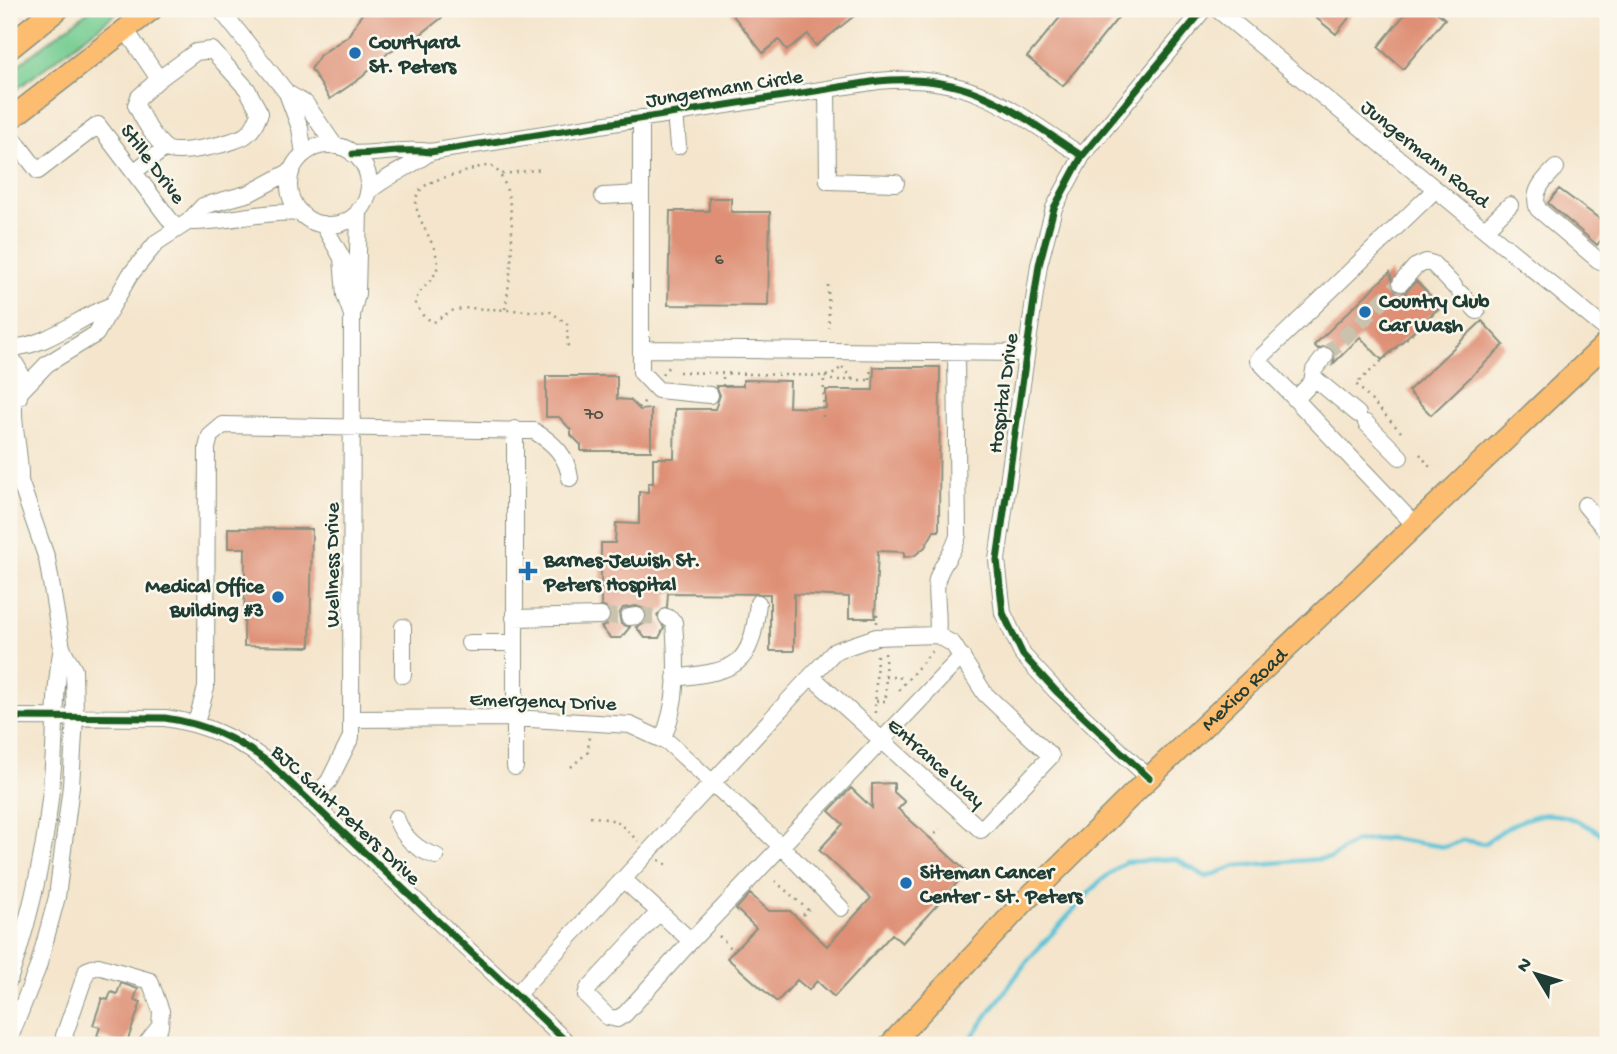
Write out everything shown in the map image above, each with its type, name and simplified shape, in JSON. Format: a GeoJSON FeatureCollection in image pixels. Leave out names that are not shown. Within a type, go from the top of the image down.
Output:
{"type":"FeatureCollection","features":[{"type":"Feature","properties":{"kind":"highway"},"geometry":{"type":"LineString","coordinates":[[9,47],[56,9]]}},
{"type":"Feature","properties":{"kind":"main road"},"geometry":{"type":"LineString","coordinates":[[9,120],[152,9]]}},
{"type":"Feature","properties":{"kind":"main road","name":"Mexico Road"},"geometry":{"type":"LineString","coordinates":[[890,1045],[1024,902],[1149,778],[1608,342]]}},
{"type":"Feature","properties":{"kind":"street"},"geometry":{"type":"LineString","coordinates":[[182,225],[213,223],[268,211],[301,213],[323,224],[344,221],[359,210],[368,192],[367,174],[353,154],[335,145],[306,104],[287,93],[220,9]]}},
{"type":"Feature","properties":{"kind":"street","name":"Hospital Drive"},"geometry":{"type":"LineString","coordinates":[[1149,778],[1036,672],[1014,639],[1003,613],[996,560],[1046,230],[1066,183],[1082,156],[1204,9]]}},
{"type":"Feature","properties":{"kind":"street","name":"Jungermann Road"},"geometry":{"type":"LineString","coordinates":[[1217,9],[1608,331]]}},
{"type":"Feature","properties":{"kind":"street"},"geometry":{"type":"LineString","coordinates":[[125,29],[159,79]]}},
{"type":"Feature","properties":{"kind":"street"},"geometry":{"type":"LineString","coordinates":[[212,50],[247,89],[260,113],[253,129],[242,138],[177,153],[166,148],[136,105],[139,97],[155,86],[159,79],[195,52],[212,50]]}},
{"type":"Feature","properties":{"kind":"street","name":"Jungermann Circle"},"geometry":{"type":"LineString","coordinates":[[353,154],[380,155],[414,149],[430,152],[900,79],[962,86],[997,100],[1082,156]]}},
{"type":"Feature","properties":{"kind":"street"},"geometry":{"type":"LineString","coordinates":[[827,89],[828,181],[896,183]]}},
{"type":"Feature","properties":{"kind":"street"},"geometry":{"type":"LineString","coordinates":[[287,93],[304,153]]}},
{"type":"Feature","properties":{"kind":"street"},"geometry":{"type":"LineString","coordinates":[[675,113],[678,146]]}},
{"type":"Feature","properties":{"kind":"street"},"geometry":{"type":"LineString","coordinates":[[641,118],[641,372],[654,387],[670,393],[716,391]]}},
{"type":"Feature","properties":{"kind":"street","name":"Stille Drive"},"geometry":{"type":"LineString","coordinates":[[9,133],[38,171],[98,125],[182,225]]}},
{"type":"Feature","properties":{"kind":"street"},"geometry":{"type":"LineString","coordinates":[[15,404],[47,364],[96,334],[110,306],[144,256],[203,206],[250,193],[291,171],[304,153],[318,146],[335,145]]}},
{"type":"Feature","properties":{"kind":"street"},"geometry":{"type":"LineString","coordinates":[[135,171],[166,148]]}},
{"type":"Feature","properties":{"kind":"street","name":"Jungermann Circle"},"geometry":{"type":"LineString","coordinates":[[368,192],[387,176],[416,163],[430,152]]}},
{"type":"Feature","properties":{"kind":"street"},"geometry":{"type":"LineString","coordinates":[[1556,168],[1538,188],[1535,202],[1538,209],[1598,260],[1608,264]]}},
{"type":"Feature","properties":{"kind":"street"},"geometry":{"type":"LineString","coordinates":[[291,171],[290,194],[301,213]]}},
{"type":"Feature","properties":{"kind":"street"},"geometry":{"type":"LineString","coordinates":[[1414,524],[1258,360],[1436,189]]}},
{"type":"Feature","properties":{"kind":"street"},"geometry":{"type":"LineString","coordinates":[[603,196],[641,194]]}},
{"type":"Feature","properties":{"kind":"street"},"geometry":{"type":"LineString","coordinates":[[1485,229],[1510,205]]}},
{"type":"Feature","properties":{"kind":"street","name":"Wellness Drive"},"geometry":{"type":"LineString","coordinates":[[310,802],[329,782],[351,737],[352,316],[357,294],[359,210]]}},
{"type":"Feature","properties":{"kind":"street","name":"Wellness Drive"},"geometry":{"type":"LineString","coordinates":[[323,224],[342,258],[345,295],[352,316]]}},
{"type":"Feature","properties":{"kind":"street"},"geometry":{"type":"LineString","coordinates":[[1401,283],[1415,267],[1426,262],[1433,264],[1454,293],[1477,311]]}},
{"type":"Feature","properties":{"kind":"street"},"geometry":{"type":"LineString","coordinates":[[9,1040],[38,967],[57,897],[71,786],[75,716],[74,670],[62,648],[47,559],[14,475],[21,457],[14,434],[20,372],[9,350],[46,341],[110,306]]}},
{"type":"Feature","properties":{"kind":"street"},"geometry":{"type":"LineString","coordinates":[[642,349],[1026,353]]}},
{"type":"Feature","properties":{"kind":"street"},"geometry":{"type":"LineString","coordinates":[[516,995],[835,651],[876,637],[935,641],[940,614],[937,581],[956,546],[958,535],[956,352]]}},
{"type":"Feature","properties":{"kind":"street"},"geometry":{"type":"LineString","coordinates":[[1296,399],[1314,377],[1317,364],[1325,356]]}},
{"type":"Feature","properties":{"kind":"street"},"geometry":{"type":"LineString","coordinates":[[1314,377],[1362,418],[1400,457]]}},
{"type":"Feature","properties":{"kind":"street"},"geometry":{"type":"LineString","coordinates":[[196,723],[206,688],[207,448],[211,436],[223,425],[534,431],[547,438],[569,465],[570,478]]}},
{"type":"Feature","properties":{"kind":"street"},"geometry":{"type":"LineString","coordinates":[[515,429],[515,767]]}},
{"type":"Feature","properties":{"kind":"street"},"geometry":{"type":"LineString","coordinates":[[1585,505],[1608,534]]}},
{"type":"Feature","properties":{"kind":"street"},"geometry":{"type":"LineString","coordinates":[[675,678],[723,671],[741,660],[754,638],[758,603]]}},
{"type":"Feature","properties":{"kind":"street"},"geometry":{"type":"LineString","coordinates":[[514,618],[601,616]]}},
{"type":"Feature","properties":{"kind":"street"},"geometry":{"type":"LineString","coordinates":[[663,740],[671,721],[675,678],[674,621],[667,617]]}},
{"type":"Feature","properties":{"kind":"street"},"geometry":{"type":"LineString","coordinates":[[403,627],[403,675]]}},
{"type":"Feature","properties":{"kind":"street","name":"Entrance Way"},"geometry":{"type":"LineString","coordinates":[[811,676],[981,831],[1051,756],[985,694],[953,644],[935,641]]}},
{"type":"Feature","properties":{"kind":"street"},"geometry":{"type":"LineString","coordinates":[[469,643],[514,642]]}},
{"type":"Feature","properties":{"kind":"street"},"geometry":{"type":"LineString","coordinates":[[9,980],[39,880],[49,819],[56,675],[62,648]]}},
{"type":"Feature","properties":{"kind":"street"},"geometry":{"type":"LineString","coordinates":[[659,912],[588,989],[586,995],[608,1017],[617,1019],[625,1014],[962,656]]}},
{"type":"Feature","properties":{"kind":"street","name":"BJC Saint Peters Drive"},"geometry":{"type":"LineString","coordinates":[[9,717],[165,718],[196,723],[228,735],[268,762],[570,1045]]}},
{"type":"Feature","properties":{"kind":"street","name":"Emergency Drive"},"geometry":{"type":"LineString","coordinates":[[352,719],[514,718],[630,725],[663,740],[713,782],[841,908]]}},
{"type":"Feature","properties":{"kind":"street"},"geometry":{"type":"LineString","coordinates":[[396,818],[407,838],[424,852],[436,856]]}},
{"type":"Feature","properties":{"kind":"street"},"geometry":{"type":"LineString","coordinates":[[623,879],[691,941]]}},
{"type":"Feature","properties":{"kind":"street"},"geometry":{"type":"LineString","coordinates":[[69,1045],[64,1036],[83,975],[92,966],[148,979],[155,987],[161,1011],[160,1026],[145,1045]]}},
{"type":"Feature","properties":{"kind":"path"},"geometry":{"type":"LineString","coordinates":[[505,310],[513,211],[500,174],[492,166],[478,166],[433,180],[420,194],[416,208],[438,264],[433,277],[419,293],[415,303],[424,317],[434,322],[457,309],[542,311],[557,315],[568,328],[568,348]]}},
{"type":"Feature","properties":{"kind":"path"},"geometry":{"type":"LineString","coordinates":[[500,174],[543,169]]}},
{"type":"Feature","properties":{"kind":"path"},"geometry":{"type":"LineString","coordinates":[[828,285],[829,328]]}},
{"type":"Feature","properties":{"kind":"path"},"geometry":{"type":"LineString","coordinates":[[1401,432],[1356,384],[1454,293]]}},
{"type":"Feature","properties":{"kind":"path"},"geometry":{"type":"LineString","coordinates":[[657,379],[675,360],[662,374]]}},
{"type":"Feature","properties":{"kind":"path"},"geometry":{"type":"LineString","coordinates":[[679,372],[824,376],[832,375],[851,360]]}},
{"type":"Feature","properties":{"kind":"path"},"geometry":{"type":"LineString","coordinates":[[842,367],[853,380]]}},
{"type":"Feature","properties":{"kind":"path"},"geometry":{"type":"LineString","coordinates":[[716,391],[723,374]]}},
{"type":"Feature","properties":{"kind":"path"},"geometry":{"type":"LineString","coordinates":[[824,376],[832,380],[873,380]]}},
{"type":"Feature","properties":{"kind":"path"},"geometry":{"type":"LineString","coordinates":[[823,417],[824,376]]}},
{"type":"Feature","properties":{"kind":"path"},"geometry":{"type":"LineString","coordinates":[[638,408],[650,396]]}},
{"type":"Feature","properties":{"kind":"path"},"geometry":{"type":"LineString","coordinates":[[1420,454],[1432,470]]}},
{"type":"Feature","properties":{"kind":"path"},"geometry":{"type":"LineString","coordinates":[[877,610],[877,626]]}},
{"type":"Feature","properties":{"kind":"path"},"geometry":{"type":"LineString","coordinates":[[899,690],[935,641]]}},
{"type":"Feature","properties":{"kind":"path"},"geometry":{"type":"LineString","coordinates":[[875,718],[877,652],[886,650],[886,701],[876,701]]}},
{"type":"Feature","properties":{"kind":"path"},"geometry":{"type":"LineString","coordinates":[[886,677],[899,677],[904,681]]}},
{"type":"Feature","properties":{"kind":"path"},"geometry":{"type":"LineString","coordinates":[[570,767],[587,752],[589,731]]}},
{"type":"Feature","properties":{"kind":"path"},"geometry":{"type":"LineString","coordinates":[[590,816],[617,821],[641,843]]}},
{"type":"Feature","properties":{"kind":"path"},"geometry":{"type":"LineString","coordinates":[[930,839],[940,829]]}},
{"type":"Feature","properties":{"kind":"path"},"geometry":{"type":"LineString","coordinates":[[659,860],[671,867]]}},
{"type":"Feature","properties":{"kind":"path"},"geometry":{"type":"LineString","coordinates":[[775,880],[808,910],[799,919]]}},
{"type":"Feature","properties":{"kind":"path"},"geometry":{"type":"LineString","coordinates":[[718,934],[734,951]]}},
{"type":"Feature","properties":{"kind":"green space"},"geometry":{"type":"Polygon","coordinates":[[[91,9],[122,9],[9,95],[9,72],[91,9]]]}},
{"type":"Feature","properties":{"kind":"building","name":"Courtyard St. Peters"},"geometry":{"type":"Polygon","coordinates":[[[365,9],[453,9],[407,45],[406,42],[389,52],[362,77],[330,99],[311,69],[320,55],[348,36],[365,9]]]}},
{"type":"Feature","properties":{"kind":"building"},"geometry":{"type":"Polygon","coordinates":[[[728,9],[863,9],[816,46],[808,34],[787,50],[779,40],[763,53],[728,9]]]}},
{"type":"Feature","properties":{"kind":"building"},"geometry":{"type":"Polygon","coordinates":[[[1067,9],[1125,9],[1063,86],[1027,57],[1067,9]]]}},
{"type":"Feature","properties":{"kind":"building"},"geometry":{"type":"Polygon","coordinates":[[[1305,9],[1356,9],[1336,34],[1305,9]]]}},
{"type":"Feature","properties":{"kind":"building"},"geometry":{"type":"Polygon","coordinates":[[[1409,9],[1433,9],[1445,19],[1403,69],[1378,47],[1409,9]]]}},
{"type":"Feature","properties":{"kind":"building"},"geometry":{"type":"Polygon","coordinates":[[[1559,189],[1608,225],[1608,231],[1597,245],[1548,203],[1559,189]]]}},
{"type":"Feature","properties":{"kind":"building"},"geometry":{"type":"Polygon","coordinates":[[[709,198],[731,198],[731,212],[770,212],[768,306],[668,305],[670,211],[709,211],[709,198]]]}},
{"type":"Feature","properties":{"kind":"building"},"geometry":{"type":"Polygon","coordinates":[[[1390,272],[1395,291],[1405,293],[1416,281],[1441,306],[1382,360],[1360,337],[1333,364],[1335,357],[1332,348],[1326,346],[1318,349],[1314,345],[1390,272]]]}},
{"type":"Feature","properties":{"kind":"building"},"geometry":{"type":"Polygon","coordinates":[[[1482,321],[1504,345],[1431,415],[1408,391],[1482,321]]]}},
{"type":"Feature","properties":{"kind":"building"},"geometry":{"type":"Polygon","coordinates":[[[874,367],[940,367],[939,531],[934,531],[925,547],[914,556],[904,557],[904,552],[878,551],[875,618],[849,618],[849,597],[794,594],[794,651],[770,651],[770,594],[668,593],[667,607],[657,615],[664,628],[659,638],[645,638],[636,627],[644,624],[647,615],[645,609],[636,606],[623,608],[619,614],[621,624],[630,627],[621,638],[610,638],[601,627],[607,625],[611,616],[610,610],[601,606],[601,543],[615,543],[616,523],[639,524],[639,492],[648,492],[648,483],[653,483],[653,458],[674,458],[675,409],[715,409],[720,395],[716,386],[743,386],[743,380],[790,381],[789,407],[826,408],[826,390],[873,390],[874,367]]]}},
{"type":"Feature","properties":{"kind":"building"},"geometry":{"type":"Polygon","coordinates":[[[546,376],[617,376],[617,399],[630,400],[640,410],[651,409],[651,451],[581,451],[581,445],[559,417],[546,417],[546,376]]]}},
{"type":"Feature","properties":{"kind":"building","name":"Medical Office Building #3"},"geometry":{"type":"Polygon","coordinates":[[[228,528],[312,529],[310,647],[244,646],[245,548],[228,548],[228,528]]]}},
{"type":"Feature","properties":{"kind":"building","name":"Siteman Cancer Center - St. Peters"},"geometry":{"type":"Polygon","coordinates":[[[894,783],[894,792],[905,802],[898,809],[967,872],[902,943],[892,934],[834,997],[817,981],[809,990],[797,980],[777,1002],[727,958],[756,928],[736,909],[750,894],[769,911],[790,911],[827,946],[871,898],[819,850],[843,824],[829,811],[851,788],[872,808],[872,784],[894,783]]]}},
{"type":"Feature","properties":{"kind":"building"},"geometry":{"type":"Polygon","coordinates":[[[121,983],[138,989],[134,1000],[141,1002],[126,1045],[97,1036],[100,1027],[93,1025],[102,998],[108,1000],[111,992],[117,994],[121,983]]]}},
{"type":"Feature","properties":{"kind":"waterway"},"geometry":{"type":"LineString","coordinates":[[966,1045],[1027,961],[1099,882],[1125,862],[1175,859],[1207,877],[1236,866],[1331,858],[1354,842],[1388,838],[1445,847],[1463,840],[1484,844],[1516,823],[1545,814],[1575,820],[1608,839]]}},
{"type":"Feature","properties":{"kind":"tunnel"},"geometry":{"type":"LineString","coordinates":[[1325,356],[1401,283]]}},
{"type":"Feature","properties":{"kind":"tunnel"},"geometry":{"type":"LineString","coordinates":[[601,616],[629,617]]}},
{"type":"Feature","properties":{"kind":"tunnel"},"geometry":{"type":"LineString","coordinates":[[637,616],[667,617]]}},
{"type":"Feature","properties":{"kind":"cycle path"},"geometry":{"type":"LineString","coordinates":[[1149,778],[1056,691],[1023,655],[1003,613],[997,560],[1039,265],[1054,208],[1082,156],[1204,9]]}},
{"type":"Feature","properties":{"kind":"cycle path"},"geometry":{"type":"LineString","coordinates":[[353,154],[430,152],[878,81],[910,80],[938,82],[987,97],[1033,123],[1082,156]]}},
{"type":"Feature","properties":{"kind":"cycle path"},"geometry":{"type":"LineString","coordinates":[[9,717],[165,718],[207,728],[244,746],[268,762],[570,1045]]}},
{"type":"Feature","properties":{"kind":"place","name":"Courtyard St. Peters"},"geometry":{"type":"Point","coordinates":[355,53]}},
{"type":"Feature","properties":{"kind":"place","name":"Country Club Car Wash"},"geometry":{"type":"Point","coordinates":[1365,312]}},
{"type":"Feature","properties":{"kind":"place","name":"Barnes-Jewish St. Peters Hospital"},"geometry":{"type":"Point","coordinates":[528,571]}},
{"type":"Feature","properties":{"kind":"place","name":"Medical Office Building #3"},"geometry":{"type":"Point","coordinates":[278,597]}},
{"type":"Feature","properties":{"kind":"place","name":"Siteman Cancer Center - St. Peters"},"geometry":{"type":"Point","coordinates":[906,883]}}]}
